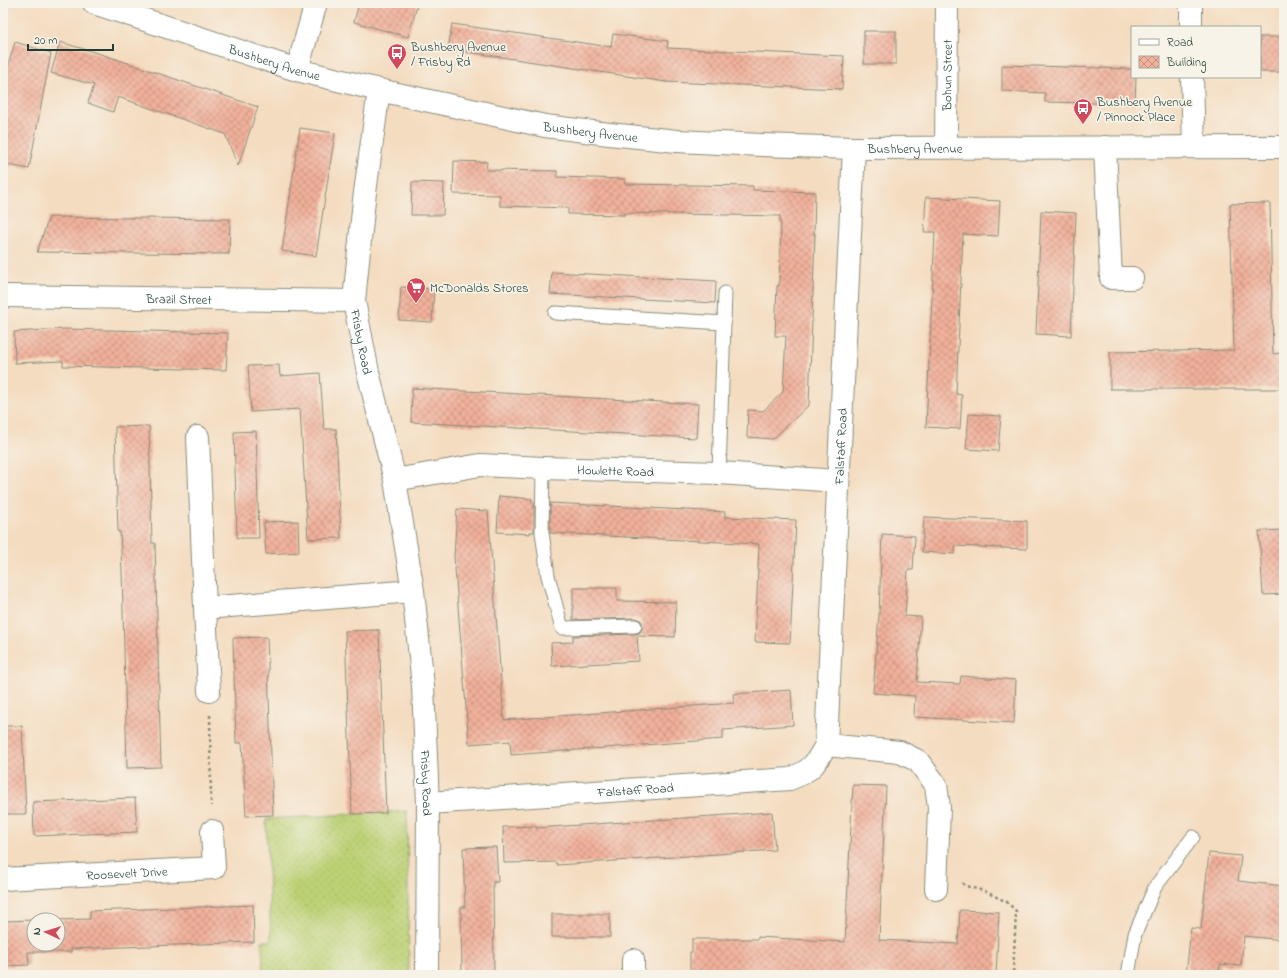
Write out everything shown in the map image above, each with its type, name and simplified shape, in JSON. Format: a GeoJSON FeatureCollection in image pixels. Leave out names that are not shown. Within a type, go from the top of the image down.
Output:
{"type":"FeatureCollection","features":[{"type":"Feature","properties":{"kind":"street","name":"Bushbery Avenue"},"geometry":{"type":"LineString","coordinates":[[94,3],[298,70],[379,90],[545,126],[609,134],[677,140],[854,148],[1284,147]]}},
{"type":"Feature","properties":{"kind":"street"},"geometry":{"type":"LineString","coordinates":[[298,70],[316,3]]}},
{"type":"Feature","properties":{"kind":"street","name":"Bohun Street"},"geometry":{"type":"LineString","coordinates":[[946,148],[947,3]]}},
{"type":"Feature","properties":{"kind":"street"},"geometry":{"type":"LineString","coordinates":[[1191,3],[1191,26]]}},
{"type":"Feature","properties":{"kind":"street"},"geometry":{"type":"LineString","coordinates":[[1192,78],[1194,147]]}},
{"type":"Feature","properties":{"kind":"street","name":"Frisby Road"},"geometry":{"type":"LineString","coordinates":[[379,90],[364,200],[354,301],[368,372],[395,480],[413,591],[423,686],[428,802],[427,975]]}},
{"type":"Feature","properties":{"kind":"street"},"geometry":{"type":"LineString","coordinates":[[1105,147],[1111,278],[1132,278]]}},
{"type":"Feature","properties":{"kind":"street","name":"Falstaff Road"},"geometry":{"type":"LineString","coordinates":[[428,802],[790,779],[806,772],[818,760],[826,745],[854,148]]}},
{"type":"Feature","properties":{"kind":"street","name":"Brazil Street"},"geometry":{"type":"LineString","coordinates":[[3,296],[354,301]]}},
{"type":"Feature","properties":{"kind":"street"},"geometry":{"type":"LineString","coordinates":[[198,437],[209,691]]}},
{"type":"Feature","properties":{"kind":"street","name":"Howlette Road"},"geometry":{"type":"LineString","coordinates":[[395,480],[480,465],[719,473],[838,481]]}},
{"type":"Feature","properties":{"kind":"street"},"geometry":{"type":"LineString","coordinates":[[205,608],[413,591]]}},
{"type":"Feature","properties":{"kind":"street"},"geometry":{"type":"LineString","coordinates":[[826,745],[900,752],[918,761],[936,785],[939,807],[936,888]]}},
{"type":"Feature","properties":{"kind":"street","name":"Roosevelt Drive"},"geometry":{"type":"LineString","coordinates":[[3,879],[214,868],[212,831]]}},
{"type":"Feature","properties":{"kind":"lane"},"geometry":{"type":"LineString","coordinates":[[719,473],[725,293]]}},
{"type":"Feature","properties":{"kind":"lane"},"geometry":{"type":"LineString","coordinates":[[554,313],[724,323]]}},
{"type":"Feature","properties":{"kind":"lane"},"geometry":{"type":"LineString","coordinates":[[543,468],[542,532],[548,576],[562,628],[636,626]]}},
{"type":"Feature","properties":{"kind":"lane"},"geometry":{"type":"LineString","coordinates":[[1128,975],[1135,934],[1155,887],[1193,837]]}},
{"type":"Feature","properties":{"kind":"path"},"geometry":{"type":"LineString","coordinates":[[209,691],[212,831]]}},
{"type":"Feature","properties":{"kind":"path"},"geometry":{"type":"LineString","coordinates":[[937,862],[966,886],[984,891],[1007,902],[1016,911],[1013,975]]}},
{"type":"Feature","properties":{"kind":"green space"},"geometry":{"type":"Polygon","coordinates":[[[407,811],[409,975],[263,975],[262,941],[271,941],[266,819],[407,811]]]}},
{"type":"Feature","properties":{"kind":"building"},"geometry":{"type":"Polygon","coordinates":[[[359,3],[418,3],[408,37],[354,22],[359,3]]]}},
{"type":"Feature","properties":{"kind":"building"},"geometry":{"type":"Polygon","coordinates":[[[452,24],[611,47],[613,34],[668,41],[667,48],[844,56],[842,89],[666,82],[448,49],[452,24]]]}},
{"type":"Feature","properties":{"kind":"building"},"geometry":{"type":"Polygon","coordinates":[[[864,31],[896,31],[896,64],[864,64],[864,31]]]}},
{"type":"Feature","properties":{"kind":"building"},"geometry":{"type":"Polygon","coordinates":[[[1261,37],[1284,37],[1284,72],[1261,72],[1261,37]]]}},
{"type":"Feature","properties":{"kind":"building"},"geometry":{"type":"Polygon","coordinates":[[[15,42],[51,53],[29,169],[3,164],[3,83],[15,42]]]}},
{"type":"Feature","properties":{"kind":"building"},"geometry":{"type":"Polygon","coordinates":[[[60,42],[104,55],[258,107],[238,166],[225,134],[118,97],[113,112],[88,103],[94,85],[51,73],[60,42]]]}},
{"type":"Feature","properties":{"kind":"building"},"geometry":{"type":"Polygon","coordinates":[[[1002,65],[1131,69],[1131,78],[1136,78],[1135,104],[1045,102],[1045,93],[1002,91],[1002,65]]]}},
{"type":"Feature","properties":{"kind":"building"},"geometry":{"type":"Polygon","coordinates":[[[300,128],[335,133],[316,256],[282,251],[300,128]]]}},
{"type":"Feature","properties":{"kind":"building"},"geometry":{"type":"Polygon","coordinates":[[[454,161],[487,162],[486,170],[557,171],[557,177],[625,179],[625,184],[753,186],[753,190],[815,192],[809,405],[773,439],[747,437],[748,410],[763,411],[783,392],[786,336],[775,336],[777,286],[779,286],[780,216],[624,213],[624,215],[568,214],[568,208],[500,206],[500,195],[453,194],[454,161]]]}},
{"type":"Feature","properties":{"kind":"building"},"geometry":{"type":"Polygon","coordinates":[[[412,182],[444,183],[443,215],[411,215],[412,182]]]}},
{"type":"Feature","properties":{"kind":"building"},"geometry":{"type":"Polygon","coordinates":[[[926,197],[1000,201],[998,236],[963,234],[956,394],[962,395],[960,429],[926,427],[935,232],[924,232],[926,197]]]}},
{"type":"Feature","properties":{"kind":"building"},"geometry":{"type":"Polygon","coordinates":[[[1270,203],[1273,354],[1284,353],[1284,389],[1110,389],[1110,352],[1234,350],[1230,204],[1270,203]]]}},
{"type":"Feature","properties":{"kind":"building"},"geometry":{"type":"Polygon","coordinates":[[[1041,211],[1076,213],[1071,336],[1036,334],[1041,211]]]}},
{"type":"Feature","properties":{"kind":"building"},"geometry":{"type":"Polygon","coordinates":[[[49,217],[230,219],[229,254],[37,252],[49,217]]]}},
{"type":"Feature","properties":{"kind":"building"},"geometry":{"type":"Polygon","coordinates":[[[552,272],[716,281],[715,303],[550,294],[552,272]]]}},
{"type":"Feature","properties":{"kind":"building","name":"McDonalds Stores"},"geometry":{"type":"Polygon","coordinates":[[[401,287],[434,289],[432,322],[399,320],[401,287]]]}},
{"type":"Feature","properties":{"kind":"building"},"geometry":{"type":"Polygon","coordinates":[[[64,329],[228,333],[226,370],[63,366],[63,361],[15,363],[14,332],[64,329]]]}},
{"type":"Feature","properties":{"kind":"building"},"geometry":{"type":"Polygon","coordinates":[[[279,365],[280,376],[320,373],[324,429],[336,429],[341,538],[308,539],[300,409],[251,412],[248,366],[279,365]]]}},
{"type":"Feature","properties":{"kind":"building"},"geometry":{"type":"Polygon","coordinates":[[[412,388],[698,404],[696,438],[411,422],[412,388]]]}},
{"type":"Feature","properties":{"kind":"building"},"geometry":{"type":"Polygon","coordinates":[[[969,414],[1001,416],[998,451],[966,449],[969,414]]]}},
{"type":"Feature","properties":{"kind":"building"},"geometry":{"type":"Polygon","coordinates":[[[149,426],[152,543],[155,543],[161,767],[127,768],[122,570],[120,532],[118,532],[115,427],[149,426]]]}},
{"type":"Feature","properties":{"kind":"building"},"geometry":{"type":"Polygon","coordinates":[[[256,431],[259,538],[237,538],[234,432],[256,431]]]}},
{"type":"Feature","properties":{"kind":"building"},"geometry":{"type":"Polygon","coordinates":[[[499,496],[532,499],[532,502],[534,502],[534,532],[530,532],[530,534],[497,532],[499,496]]]}},
{"type":"Feature","properties":{"kind":"building"},"geometry":{"type":"Polygon","coordinates":[[[550,503],[725,512],[725,517],[796,520],[790,643],[755,642],[759,544],[550,533],[550,503]]]}},
{"type":"Feature","properties":{"kind":"building"},"geometry":{"type":"Polygon","coordinates":[[[457,509],[488,511],[504,720],[734,703],[733,694],[791,690],[793,725],[723,730],[723,739],[511,755],[510,741],[469,744],[454,556],[457,509]]]}},
{"type":"Feature","properties":{"kind":"building"},"geometry":{"type":"Polygon","coordinates":[[[924,517],[1027,521],[1027,549],[955,546],[955,554],[922,552],[924,517]]]}},
{"type":"Feature","properties":{"kind":"building"},"geometry":{"type":"Polygon","coordinates":[[[298,521],[299,552],[266,554],[264,522],[298,521]]]}},
{"type":"Feature","properties":{"kind":"building"},"geometry":{"type":"Polygon","coordinates":[[[1284,530],[1284,594],[1263,595],[1259,531],[1284,530]]]}},
{"type":"Feature","properties":{"kind":"building"},"geometry":{"type":"Polygon","coordinates":[[[882,534],[915,536],[913,570],[908,570],[905,616],[921,617],[917,682],[960,684],[961,676],[1016,680],[1014,723],[914,717],[915,696],[873,693],[879,615],[882,534]]]}},
{"type":"Feature","properties":{"kind":"building"},"geometry":{"type":"Polygon","coordinates":[[[573,588],[617,588],[617,601],[676,602],[675,637],[637,636],[639,661],[552,666],[551,643],[573,642],[573,636],[635,634],[639,633],[642,629],[642,622],[635,618],[573,620],[573,588]]]}},
{"type":"Feature","properties":{"kind":"building"},"geometry":{"type":"Polygon","coordinates":[[[379,630],[386,813],[352,814],[345,631],[379,630]]]}},
{"type":"Feature","properties":{"kind":"building"},"geometry":{"type":"Polygon","coordinates":[[[267,637],[273,815],[246,816],[242,743],[236,743],[233,638],[267,637]]]}},
{"type":"Feature","properties":{"kind":"building"},"geometry":{"type":"Polygon","coordinates":[[[3,726],[22,726],[26,814],[3,814],[3,726]]]}},
{"type":"Feature","properties":{"kind":"building"},"geometry":{"type":"Polygon","coordinates":[[[853,785],[886,786],[879,940],[958,944],[960,910],[999,912],[996,975],[690,975],[690,952],[692,952],[692,939],[758,939],[758,937],[845,942],[853,785]]]}},
{"type":"Feature","properties":{"kind":"building"},"geometry":{"type":"Polygon","coordinates":[[[135,798],[137,832],[34,836],[33,802],[135,798]]]}},
{"type":"Feature","properties":{"kind":"building"},"geometry":{"type":"Polygon","coordinates":[[[772,812],[775,850],[557,865],[556,862],[504,863],[503,827],[536,826],[536,828],[772,812]]]}},
{"type":"Feature","properties":{"kind":"building"},"geometry":{"type":"Polygon","coordinates":[[[496,847],[498,882],[493,882],[494,975],[462,975],[461,907],[465,907],[463,848],[496,847]]]}},
{"type":"Feature","properties":{"kind":"building"},"geometry":{"type":"Polygon","coordinates":[[[1209,853],[1241,856],[1238,881],[1284,886],[1284,940],[1244,936],[1241,966],[1220,964],[1219,975],[1186,975],[1191,928],[1201,929],[1209,853]]]}},
{"type":"Feature","properties":{"kind":"building"},"geometry":{"type":"Polygon","coordinates":[[[253,905],[254,942],[71,949],[71,952],[66,952],[66,920],[90,919],[90,911],[253,905]]]}},
{"type":"Feature","properties":{"kind":"building"},"geometry":{"type":"Polygon","coordinates":[[[552,914],[610,914],[610,937],[552,937],[552,914]]]}},
{"type":"Feature","properties":{"kind":"building"},"geometry":{"type":"Polygon","coordinates":[[[26,920],[26,952],[28,952],[29,965],[3,966],[3,921],[26,920]]]}},
{"type":"Feature","properties":{"kind":"place","name":"Bushbery Avenue / Frisby Rd"},"geometry":{"type":"Point","coordinates":[397,70]}},
{"type":"Feature","properties":{"kind":"place","name":"Bushbery Avenue / Pinnock Place"},"geometry":{"type":"Point","coordinates":[1083,125]}},
{"type":"Feature","properties":{"kind":"place","name":"McDonalds Stores"},"geometry":{"type":"Point","coordinates":[416,304]}}]}
